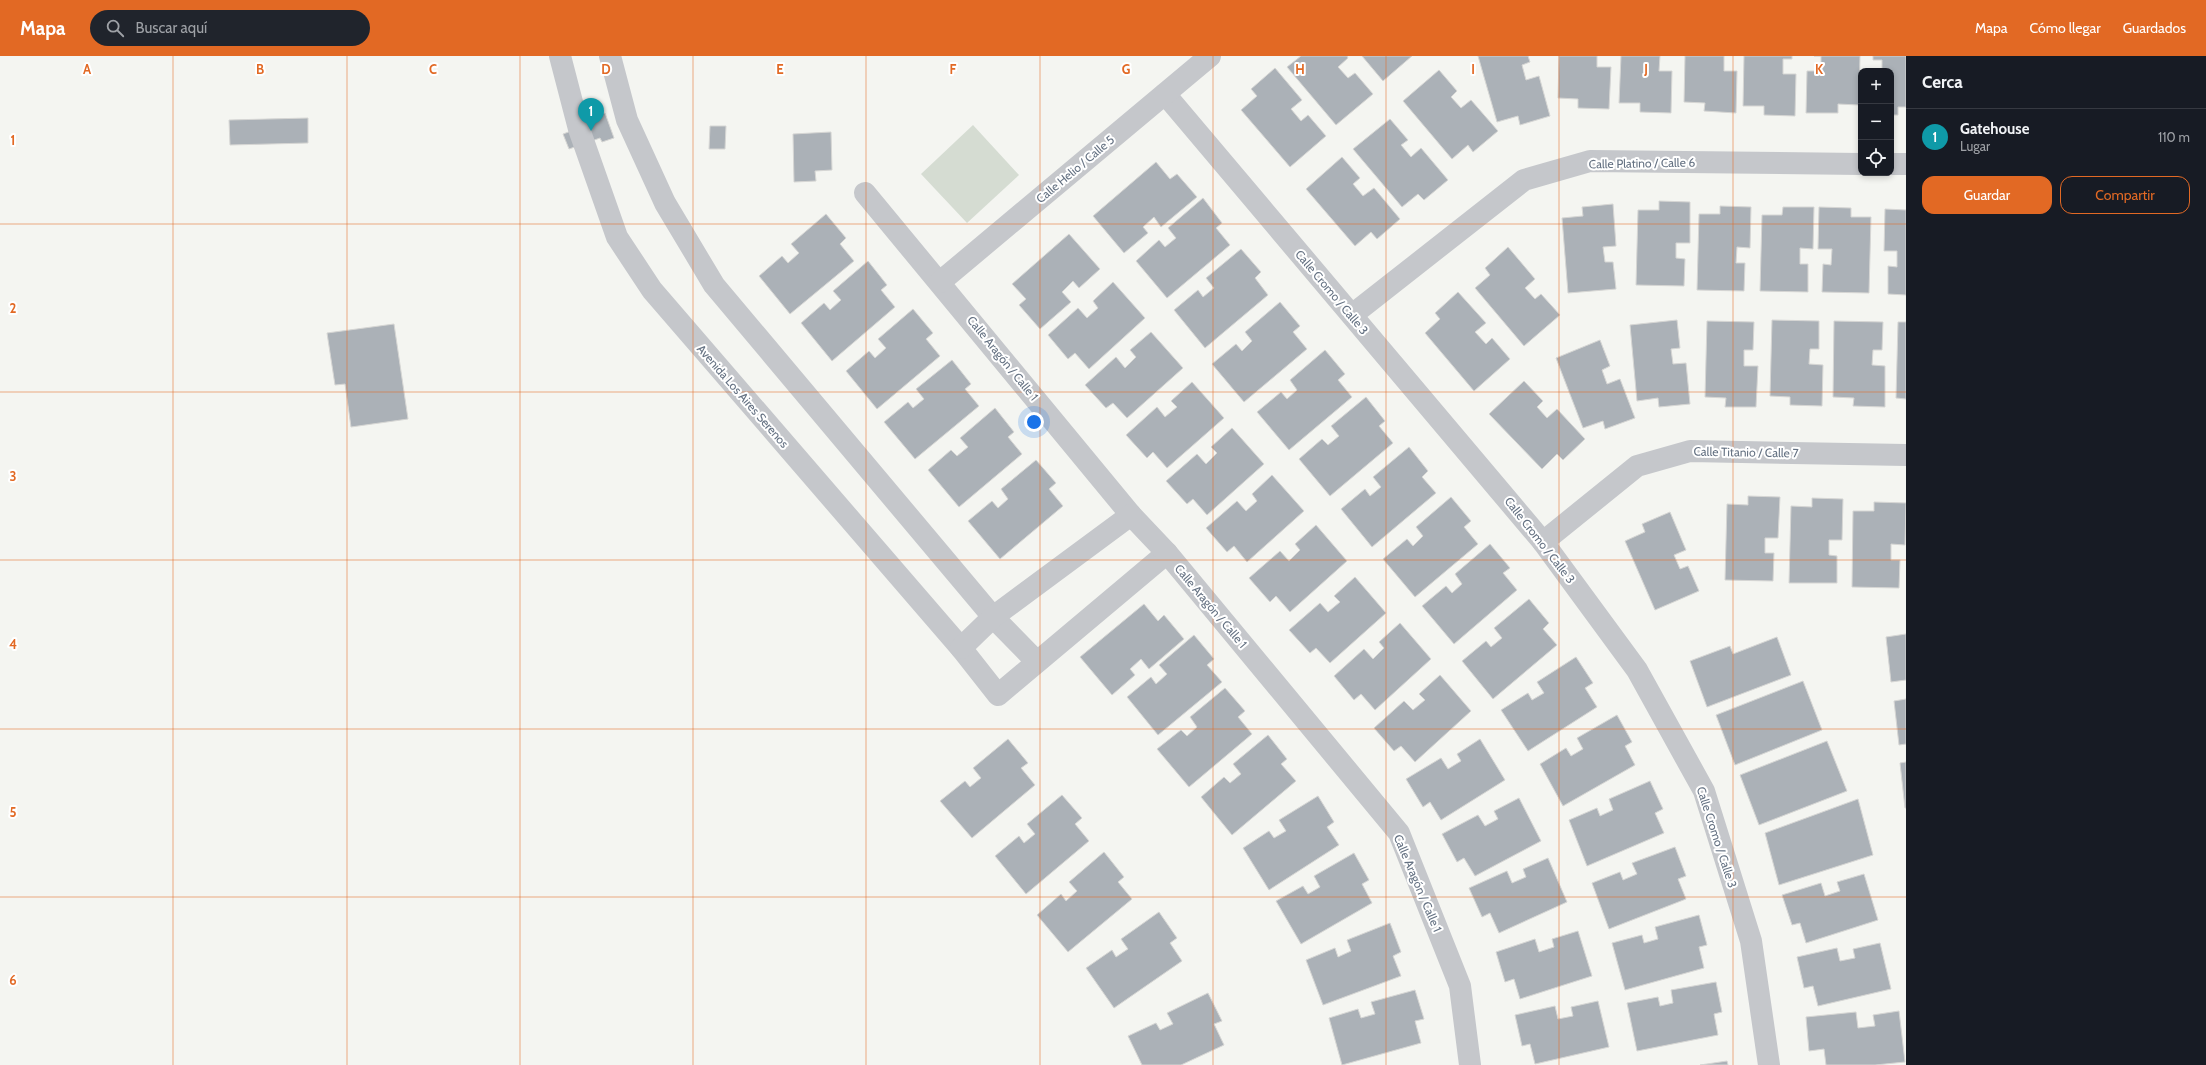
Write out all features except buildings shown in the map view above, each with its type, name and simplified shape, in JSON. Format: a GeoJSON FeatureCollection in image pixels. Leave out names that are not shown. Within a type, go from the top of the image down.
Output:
{"type":"FeatureCollection","features":[{"type":"Feature","properties":{"kind":"street","name":"Avenida Los Aires Serenos"},"geometry":{"type":"LineString","coordinates":[[560,56],[579,128],[617,237],[652,290],[961,648],[998,695],[1037,662]]}},
{"type":"Feature","properties":{"kind":"street"},"geometry":{"type":"LineString","coordinates":[[610,56],[627,120],[665,203],[714,285],[993,617],[1037,662],[1167,553]]}},
{"type":"Feature","properties":{"kind":"street","name":"Calle Helio / Calle 5"},"geometry":{"type":"LineString","coordinates":[[940,282],[1210,56]]}},
{"type":"Feature","properties":{"kind":"street","name":"Calle Cromo / Calle 3"},"geometry":{"type":"LineString","coordinates":[[1165,94],[1543,542],[1638,670],[1704,791],[1751,941],[1769,1065]]}},
{"type":"Feature","properties":{"kind":"street","name":"Calle Platino / Calle 6"},"geometry":{"type":"LineString","coordinates":[[1352,315],[1524,180],[1590,161],[1858,164]]}},
{"type":"Feature","properties":{"kind":"street"},"geometry":{"type":"LineString","coordinates":[[1894,164],[1906,164]]}},
{"type":"Feature","properties":{"kind":"street","name":"Calle Aragón / Calle 1"},"geometry":{"type":"LineString","coordinates":[[865,193],[1131,515],[1167,553],[1399,833],[1460,986],[1470,1065]]}},
{"type":"Feature","properties":{"kind":"street","name":"Calle Titanio / Calle 7"},"geometry":{"type":"LineString","coordinates":[[1543,542],[1637,466],[1690,451],[1906,455]]}},
{"type":"Feature","properties":{"kind":"street"},"geometry":{"type":"LineString","coordinates":[[961,648],[993,617],[1131,515]]}},
{"type":"Feature","properties":{"kind":"shaded area"},"geometry":{"type":"Polygon","coordinates":[[[973,125],[1019,175],[967,223],[921,174],[973,125]]]}},
{"type":"Feature","properties":{"kind":"place","name":"Gatehouse"},"geometry":{"type":"Point","coordinates":[591,131]}}]}
